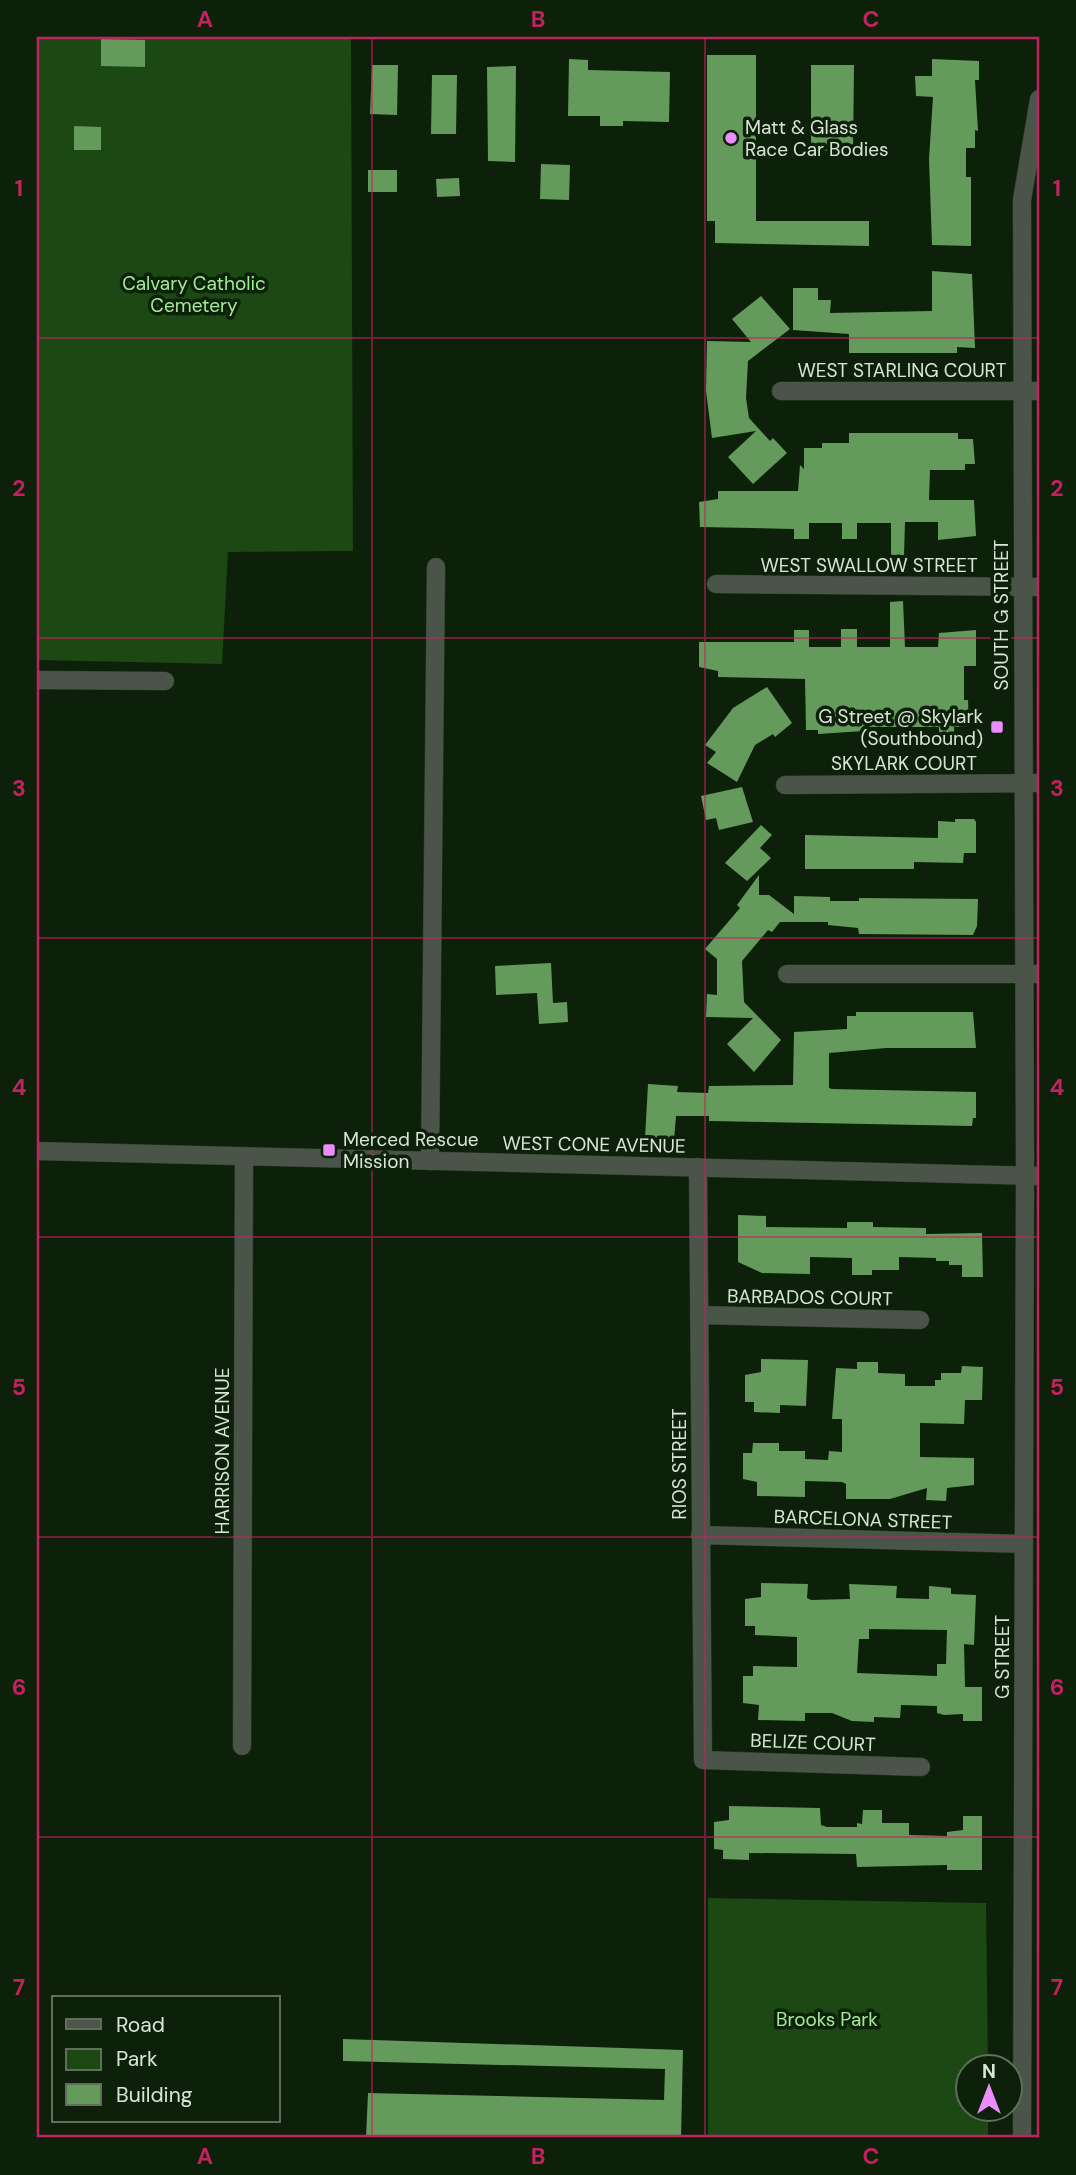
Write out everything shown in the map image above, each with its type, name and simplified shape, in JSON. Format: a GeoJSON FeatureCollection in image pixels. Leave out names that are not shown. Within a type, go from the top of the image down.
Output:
{"type":"FeatureCollection","features":[{"type":"Feature","properties":{"kind":"street","name":"SOUTH G STREET"},"geometry":{"type":"LineString","coordinates":[[1032,1176],[1031,200],[1039,99]]}},
{"type":"Feature","properties":{"kind":"street","name":"WEST STARLING COURT"},"geometry":{"type":"LineString","coordinates":[[781,391],[1031,391]]}},
{"type":"Feature","properties":{"kind":"street"},"geometry":{"type":"LineString","coordinates":[[430,1161],[436,567]]}},
{"type":"Feature","properties":{"kind":"street","name":"WEST SWALLOW STREET"},"geometry":{"type":"LineString","coordinates":[[716,584],[1031,587]]}},
{"type":"Feature","properties":{"kind":"street"},"geometry":{"type":"LineString","coordinates":[[37,680],[165,681]]}},
{"type":"Feature","properties":{"kind":"street","name":"SKYLARK COURT"},"geometry":{"type":"LineString","coordinates":[[785,785],[1031,783]]}},
{"type":"Feature","properties":{"kind":"street"},"geometry":{"type":"LineString","coordinates":[[787,974],[1032,974]]}},
{"type":"Feature","properties":{"kind":"street","name":"WEST CONE AVENUE"},"geometry":{"type":"LineString","coordinates":[[37,1151],[1032,1176]]}},
{"type":"Feature","properties":{"kind":"street","name":"HARRISON AVENUE"},"geometry":{"type":"LineString","coordinates":[[242,1746],[244,1157]]}},
{"type":"Feature","properties":{"kind":"street","name":"RIOS STREET"},"geometry":{"type":"LineString","coordinates":[[698,1167],[703,1760]]}},
{"type":"Feature","properties":{"kind":"street","name":"G STREET"},"geometry":{"type":"LineString","coordinates":[[1022,2138],[1031,1771],[1024,1544],[1032,1176]]}},
{"type":"Feature","properties":{"kind":"street","name":"BARBADOS COURT"},"geometry":{"type":"LineString","coordinates":[[699,1315],[920,1320]]}},
{"type":"Feature","properties":{"kind":"street","name":"BARCELONA STREET"},"geometry":{"type":"LineString","coordinates":[[700,1535],[1024,1544]]}},
{"type":"Feature","properties":{"kind":"street","name":"BELIZE COURT"},"geometry":{"type":"LineString","coordinates":[[703,1760],[922,1767]]}},
{"type":"Feature","properties":{"kind":"green space","name":"Calvary Catholic Cemetery"},"geometry":{"type":"Polygon","coordinates":[[[37,37],[351,37],[353,551],[228,552],[222,664],[37,660],[37,37]]]}},
{"type":"Feature","properties":{"kind":"green space","name":"Brooks Park"},"geometry":{"type":"Polygon","coordinates":[[[708,1898],[986,1903],[988,2052],[954,2052],[954,2122],[988,2122],[988,2138],[708,2138],[708,1898]]]}},
{"type":"Feature","properties":{"kind":"building"},"geometry":{"type":"Polygon","coordinates":[[[101,39],[145,40],[145,67],[101,66],[101,39]]]}},
{"type":"Feature","properties":{"kind":"building","name":"Matt & Glass Race Car Bodies"},"geometry":{"type":"Polygon","coordinates":[[[707,55],[756,55],[756,221],[869,221],[869,246],[715,243],[715,221],[707,221],[707,55]]]}},
{"type":"Feature","properties":{"kind":"building"},"geometry":{"type":"Polygon","coordinates":[[[569,59],[588,60],[588,70],[670,72],[669,122],[623,121],[623,126],[600,126],[600,116],[568,116],[569,59]]]}},
{"type":"Feature","properties":{"kind":"building"},"geometry":{"type":"Polygon","coordinates":[[[932,59],[979,61],[979,80],[975,80],[978,131],[975,130],[975,148],[966,148],[966,177],[971,177],[971,246],[932,245],[929,159],[933,97],[916,96],[915,76],[932,76],[932,59]]]}},
{"type":"Feature","properties":{"kind":"building"},"geometry":{"type":"Polygon","coordinates":[[[372,65],[398,65],[397,115],[370,114],[372,65]]]}},
{"type":"Feature","properties":{"kind":"building"},"geometry":{"type":"Polygon","coordinates":[[[811,65],[854,65],[853,151],[811,151],[811,65]]]}},
{"type":"Feature","properties":{"kind":"building"},"geometry":{"type":"Polygon","coordinates":[[[516,66],[515,162],[488,161],[487,67],[516,66]]]}},
{"type":"Feature","properties":{"kind":"building"},"geometry":{"type":"Polygon","coordinates":[[[432,75],[457,75],[456,134],[431,134],[432,75]]]}},
{"type":"Feature","properties":{"kind":"building"},"geometry":{"type":"Polygon","coordinates":[[[74,126],[101,127],[101,150],[74,150],[74,126]]]}},
{"type":"Feature","properties":{"kind":"building"},"geometry":{"type":"Polygon","coordinates":[[[541,164],[570,165],[569,200],[540,199],[541,164]]]}},
{"type":"Feature","properties":{"kind":"building"},"geometry":{"type":"Polygon","coordinates":[[[368,170],[397,170],[397,192],[368,192],[368,170]]]}},
{"type":"Feature","properties":{"kind":"building"},"geometry":{"type":"Polygon","coordinates":[[[459,178],[460,196],[437,197],[436,179],[459,178]]]}},
{"type":"Feature","properties":{"kind":"building"},"geometry":{"type":"Polygon","coordinates":[[[932,271],[972,274],[975,348],[957,347],[957,353],[849,353],[849,334],[793,330],[793,288],[818,288],[818,300],[831,300],[830,313],[932,311],[932,271]]]}},
{"type":"Feature","properties":{"kind":"building"},"geometry":{"type":"Polygon","coordinates":[[[761,296],[790,329],[748,361],[746,398],[749,418],[770,441],[773,438],[787,453],[753,484],[728,457],[756,431],[712,438],[706,391],[707,341],[751,342],[732,319],[761,296]]]}},
{"type":"Feature","properties":{"kind":"building"},"geometry":{"type":"Polygon","coordinates":[[[849,433],[958,433],[958,439],[973,439],[975,464],[965,464],[965,470],[930,470],[929,500],[974,500],[976,536],[938,540],[938,522],[905,522],[904,555],[891,555],[891,523],[857,523],[857,539],[842,539],[842,523],[809,523],[809,539],[794,539],[794,529],[700,527],[699,502],[718,499],[718,491],[798,491],[800,465],[804,469],[804,448],[822,448],[822,443],[849,443],[849,433]]]}},
{"type":"Feature","properties":{"kind":"building"},"geometry":{"type":"Polygon","coordinates":[[[903,601],[905,647],[938,647],[939,633],[976,630],[976,666],[964,666],[964,700],[968,700],[969,726],[954,727],[955,744],[939,745],[939,727],[864,727],[864,731],[818,734],[818,730],[806,730],[805,679],[718,677],[718,671],[699,667],[699,642],[794,642],[794,630],[809,630],[809,647],[841,647],[841,629],[857,629],[857,647],[890,647],[890,602],[903,601]]]}},
{"type":"Feature","properties":{"kind":"building"},"geometry":{"type":"Polygon","coordinates":[[[767,687],[792,723],[775,737],[773,734],[755,745],[737,782],[707,763],[716,752],[705,745],[733,708],[767,687]]]}},
{"type":"Feature","properties":{"kind":"building"},"geometry":{"type":"Polygon","coordinates":[[[742,787],[753,822],[719,830],[716,818],[706,820],[701,796],[742,787]]]}},
{"type":"Feature","properties":{"kind":"building"},"geometry":{"type":"Polygon","coordinates":[[[955,819],[974,819],[976,822],[976,853],[964,853],[963,863],[914,862],[914,869],[805,869],[805,835],[938,838],[938,821],[955,822],[955,819]]]}},
{"type":"Feature","properties":{"kind":"building"},"geometry":{"type":"Polygon","coordinates":[[[761,825],[772,835],[760,848],[771,858],[747,881],[725,863],[761,825]]]}},
{"type":"Feature","properties":{"kind":"building"},"geometry":{"type":"Polygon","coordinates":[[[759,875],[759,895],[769,895],[794,914],[794,896],[830,897],[830,901],[859,901],[859,898],[978,899],[977,926],[973,935],[859,934],[858,928],[828,925],[828,922],[780,922],[772,932],[768,930],[742,961],[744,1002],[781,1040],[754,1072],[727,1044],[753,1018],[706,1017],[707,994],[717,995],[717,959],[705,949],[740,908],[737,905],[759,875]]]}},
{"type":"Feature","properties":{"kind":"building"},"geometry":{"type":"Polygon","coordinates":[[[551,963],[553,1003],[567,1002],[568,1022],[539,1024],[537,993],[496,995],[495,966],[551,963]]]}},
{"type":"Feature","properties":{"kind":"building"},"geometry":{"type":"Polygon","coordinates":[[[856,1012],[973,1012],[976,1048],[886,1048],[829,1053],[829,1088],[832,1089],[976,1092],[976,1118],[973,1118],[972,1126],[709,1121],[709,1116],[676,1116],[674,1140],[645,1138],[648,1084],[678,1086],[677,1092],[708,1093],[709,1086],[793,1085],[794,1032],[847,1029],[847,1016],[856,1016],[856,1012]]]}},
{"type":"Feature","properties":{"kind":"building"},"geometry":{"type":"Polygon","coordinates":[[[738,1215],[766,1216],[766,1227],[847,1228],[847,1222],[873,1222],[873,1227],[926,1228],[926,1234],[982,1233],[983,1277],[962,1277],[962,1265],[949,1265],[949,1261],[899,1257],[899,1270],[872,1270],[872,1275],[852,1275],[852,1258],[810,1257],[810,1274],[762,1273],[738,1262],[738,1215]]]}},
{"type":"Feature","properties":{"kind":"building"},"geometry":{"type":"Polygon","coordinates":[[[761,1359],[808,1360],[806,1406],[780,1405],[780,1413],[754,1412],[754,1402],[745,1402],[745,1375],[761,1372],[761,1359]]]}},
{"type":"Feature","properties":{"kind":"building"},"geometry":{"type":"Polygon","coordinates":[[[857,1362],[878,1362],[878,1373],[905,1374],[905,1386],[935,1386],[935,1380],[941,1380],[941,1373],[961,1373],[962,1366],[983,1367],[982,1400],[965,1400],[964,1424],[920,1423],[920,1457],[974,1458],[974,1485],[947,1488],[946,1501],[926,1500],[927,1488],[890,1499],[846,1499],[846,1484],[842,1482],[805,1481],[805,1497],[757,1496],[757,1482],[743,1479],[743,1453],[752,1453],[753,1443],[779,1443],[779,1451],[805,1451],[805,1459],[828,1460],[829,1451],[842,1452],[842,1419],[832,1419],[836,1368],[857,1369],[857,1362]]]}},
{"type":"Feature","properties":{"kind":"building"},"geometry":{"type":"Polygon","coordinates":[[[761,1583],[808,1584],[807,1598],[811,1600],[850,1599],[849,1584],[897,1586],[896,1598],[929,1599],[929,1586],[951,1588],[951,1594],[976,1595],[974,1645],[964,1644],[965,1687],[982,1687],[982,1721],[963,1721],[963,1714],[937,1713],[937,1706],[901,1705],[900,1718],[874,1717],[874,1722],[852,1721],[832,1713],[805,1713],[805,1721],[758,1720],[759,1705],[743,1703],[743,1676],[753,1676],[753,1666],[797,1667],[797,1637],[755,1635],[755,1626],[745,1626],[745,1599],[761,1597],[761,1583]],[[869,1629],[869,1639],[859,1639],[857,1673],[937,1676],[937,1664],[946,1664],[947,1630],[869,1629]]]}},
{"type":"Feature","properties":{"kind":"building"},"geometry":{"type":"Polygon","coordinates":[[[729,1806],[820,1808],[821,1825],[827,1827],[857,1827],[857,1823],[862,1824],[863,1810],[882,1810],[882,1823],[909,1823],[909,1835],[947,1836],[947,1832],[963,1830],[963,1816],[982,1816],[982,1870],[947,1870],[947,1865],[857,1867],[856,1854],[749,1853],[749,1860],[723,1859],[723,1850],[714,1849],[714,1822],[729,1820],[729,1806]]]}},
{"type":"Feature","properties":{"kind":"building"},"geometry":{"type":"Polygon","coordinates":[[[343,2039],[683,2050],[681,2138],[366,2138],[368,2093],[664,2100],[665,2069],[343,2061],[343,2039]]]}},
{"type":"Feature","properties":{"kind":"place","name":"Matt & Glass Race Car Bodies"},"geometry":{"type":"Point","coordinates":[731,138]}},
{"type":"Feature","properties":{"kind":"place","name":"G Street @ Skylark (Southbound)"},"geometry":{"type":"Point","coordinates":[997,727]}},
{"type":"Feature","properties":{"kind":"place","name":"Merced Rescue Mission"},"geometry":{"type":"Point","coordinates":[329,1150]}}]}
